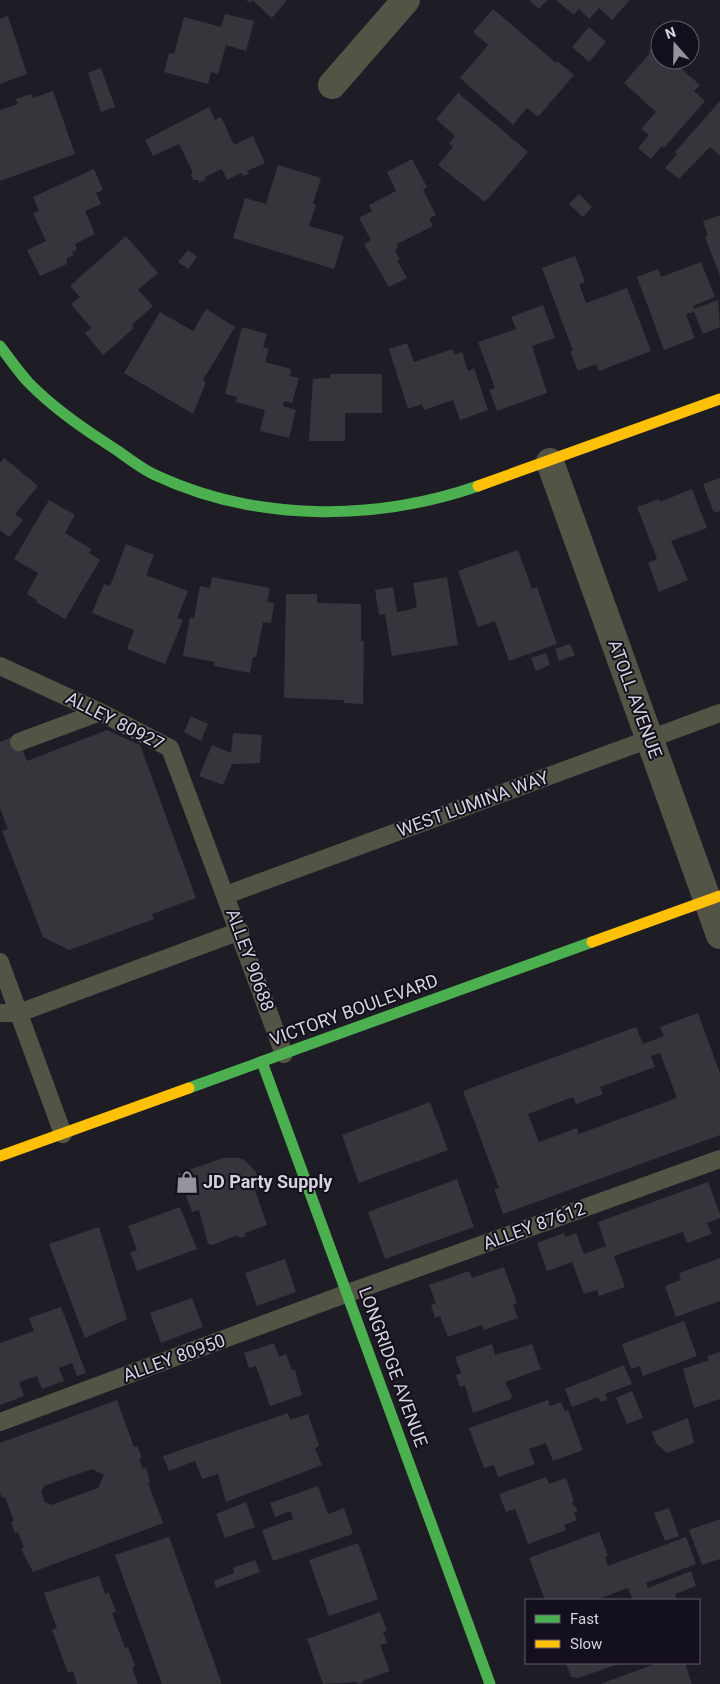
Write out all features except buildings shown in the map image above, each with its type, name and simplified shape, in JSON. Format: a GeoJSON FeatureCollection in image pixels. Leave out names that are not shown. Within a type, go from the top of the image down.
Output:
{"type":"FeatureCollection","features":[{"type":"Feature","properties":{"kind":"street"},"geometry":{"type":"LineString","coordinates":[[332,85],[406,0]]}},
{"type":"Feature","properties":{"kind":"street"},"geometry":{"type":"LineString","coordinates":[[0,346],[28,382],[84,429],[152,474],[224,500],[294,512],[371,510],[444,498],[550,462],[720,399]]}},
{"type":"Feature","properties":{"kind":"street","name":"ATOLL AVENUE"},"geometry":{"type":"LineString","coordinates":[[550,462],[649,739],[714,898],[720,935]]}},
{"type":"Feature","properties":{"kind":"street","name":"VICTORY BOULEVARD"},"geometry":{"type":"LineString","coordinates":[[0,1156],[714,898]]}},
{"type":"Feature","properties":{"kind":"street","name":"LONGRIDGE AVENUE"},"geometry":{"type":"LineString","coordinates":[[262,1062],[490,1684]]}},
{"type":"Feature","properties":{"kind":"lane","name":"ALLEY 80927"},"geometry":{"type":"LineString","coordinates":[[0,666],[100,712],[170,748],[226,894]]}},
{"type":"Feature","properties":{"kind":"lane"},"geometry":{"type":"LineString","coordinates":[[19,742],[100,712]]}},
{"type":"Feature","properties":{"kind":"lane","name":"WEST LUMINA WAY"},"geometry":{"type":"LineString","coordinates":[[226,894],[720,713]]}},
{"type":"Feature","properties":{"kind":"lane","name":"ALLEY 90688"},"geometry":{"type":"LineString","coordinates":[[226,894],[284,1054]]}},
{"type":"Feature","properties":{"kind":"lane"},"geometry":{"type":"LineString","coordinates":[[0,1013],[19,1013],[240,931]]}},
{"type":"Feature","properties":{"kind":"lane"},"geometry":{"type":"LineString","coordinates":[[0,962],[63,1134]]}},
{"type":"Feature","properties":{"kind":"lane","name":"ALLEY 87612"},"geometry":{"type":"LineString","coordinates":[[348,1293],[720,1159]]}},
{"type":"Feature","properties":{"kind":"lane","name":"ALLEY 80950"},"geometry":{"type":"LineString","coordinates":[[0,1422],[348,1293]]}},
{"type":"Feature","properties":{"kind":"traffic: fast"},"geometry":{"type":"LineString","coordinates":[[0,346],[28,382],[71,419],[144,469],[192,490],[232,501],[314,512],[356,511],[398,506],[438,498],[478,486]]}},
{"type":"Feature","properties":{"kind":"traffic: fast"},"geometry":{"type":"LineString","coordinates":[[189,1088],[592,942]]}},
{"type":"Feature","properties":{"kind":"traffic: fast"},"geometry":{"type":"LineString","coordinates":[[262,1062],[490,1684]]}},
{"type":"Feature","properties":{"kind":"traffic: slow"},"geometry":{"type":"LineString","coordinates":[[478,486],[720,399]]}},
{"type":"Feature","properties":{"kind":"traffic: slow"},"geometry":{"type":"LineString","coordinates":[[592,942],[720,896]]}},
{"type":"Feature","properties":{"kind":"traffic: slow"},"geometry":{"type":"LineString","coordinates":[[0,1156],[189,1088]]}},
{"type":"Feature","properties":{"kind":"place","name":"JD Party Supply"},"geometry":{"type":"Point","coordinates":[187,1182]}}]}
